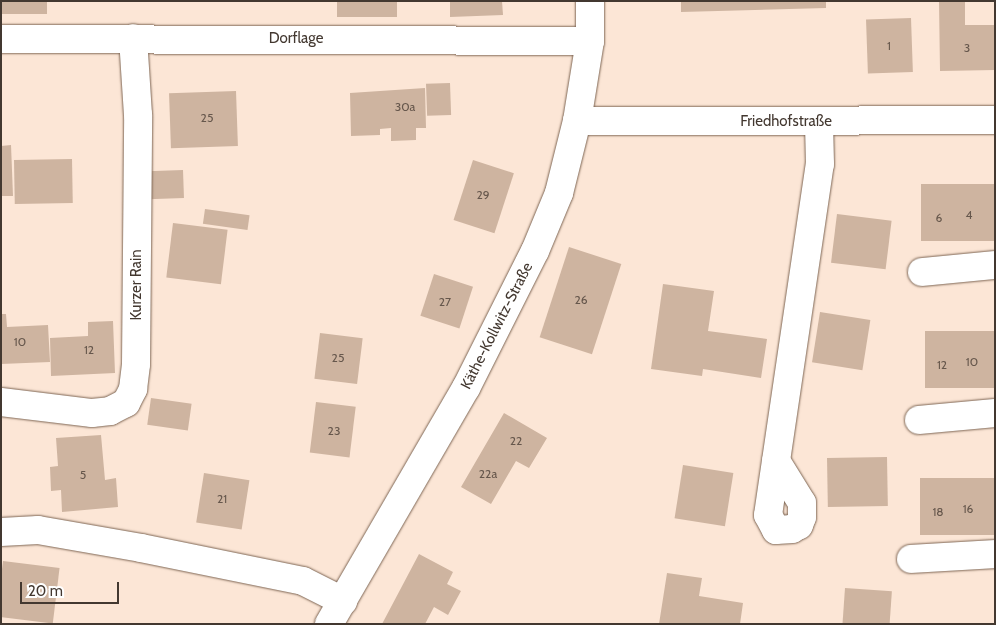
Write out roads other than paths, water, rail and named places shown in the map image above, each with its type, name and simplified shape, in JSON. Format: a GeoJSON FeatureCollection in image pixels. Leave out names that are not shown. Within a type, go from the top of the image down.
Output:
{"type":"FeatureCollection","features":[{"type":"Feature","properties":{"kind":"street","name":"Käthe-Kollwitz-Straße"},"geometry":{"type":"LineString","coordinates":[[329,624],[507,311],[559,193],[578,121],[590,41],[590,1]]}},
{"type":"Feature","properties":{"kind":"street","name":"Kurzer Rain"},"geometry":{"type":"LineString","coordinates":[[1,402],[92,413],[110,411],[126,403],[133,389],[136,364],[138,115],[133,38]]}},
{"type":"Feature","properties":{"kind":"street","name":"Dorflage"},"geometry":{"type":"LineString","coordinates":[[1,39],[590,41]]}},
{"type":"Feature","properties":{"kind":"street","name":"Friedhofstraße"},"geometry":{"type":"LineString","coordinates":[[578,121],[819,122],[995,120]]}},
{"type":"Feature","properties":{"kind":"street"},"geometry":{"type":"LineString","coordinates":[[776,461],[820,164],[819,122]]}},
{"type":"Feature","properties":{"kind":"street"},"geometry":{"type":"LineString","coordinates":[[922,272],[995,265]]}},
{"type":"Feature","properties":{"kind":"street"},"geometry":{"type":"LineString","coordinates":[[919,420],[995,412]]}},
{"type":"Feature","properties":{"kind":"street"},"geometry":{"type":"LineString","coordinates":[[1,532],[38,530],[160,552],[303,581],[343,601]]}},
{"type":"Feature","properties":{"kind":"street"},"geometry":{"type":"LineString","coordinates":[[910,559],[995,554]]}}]}
